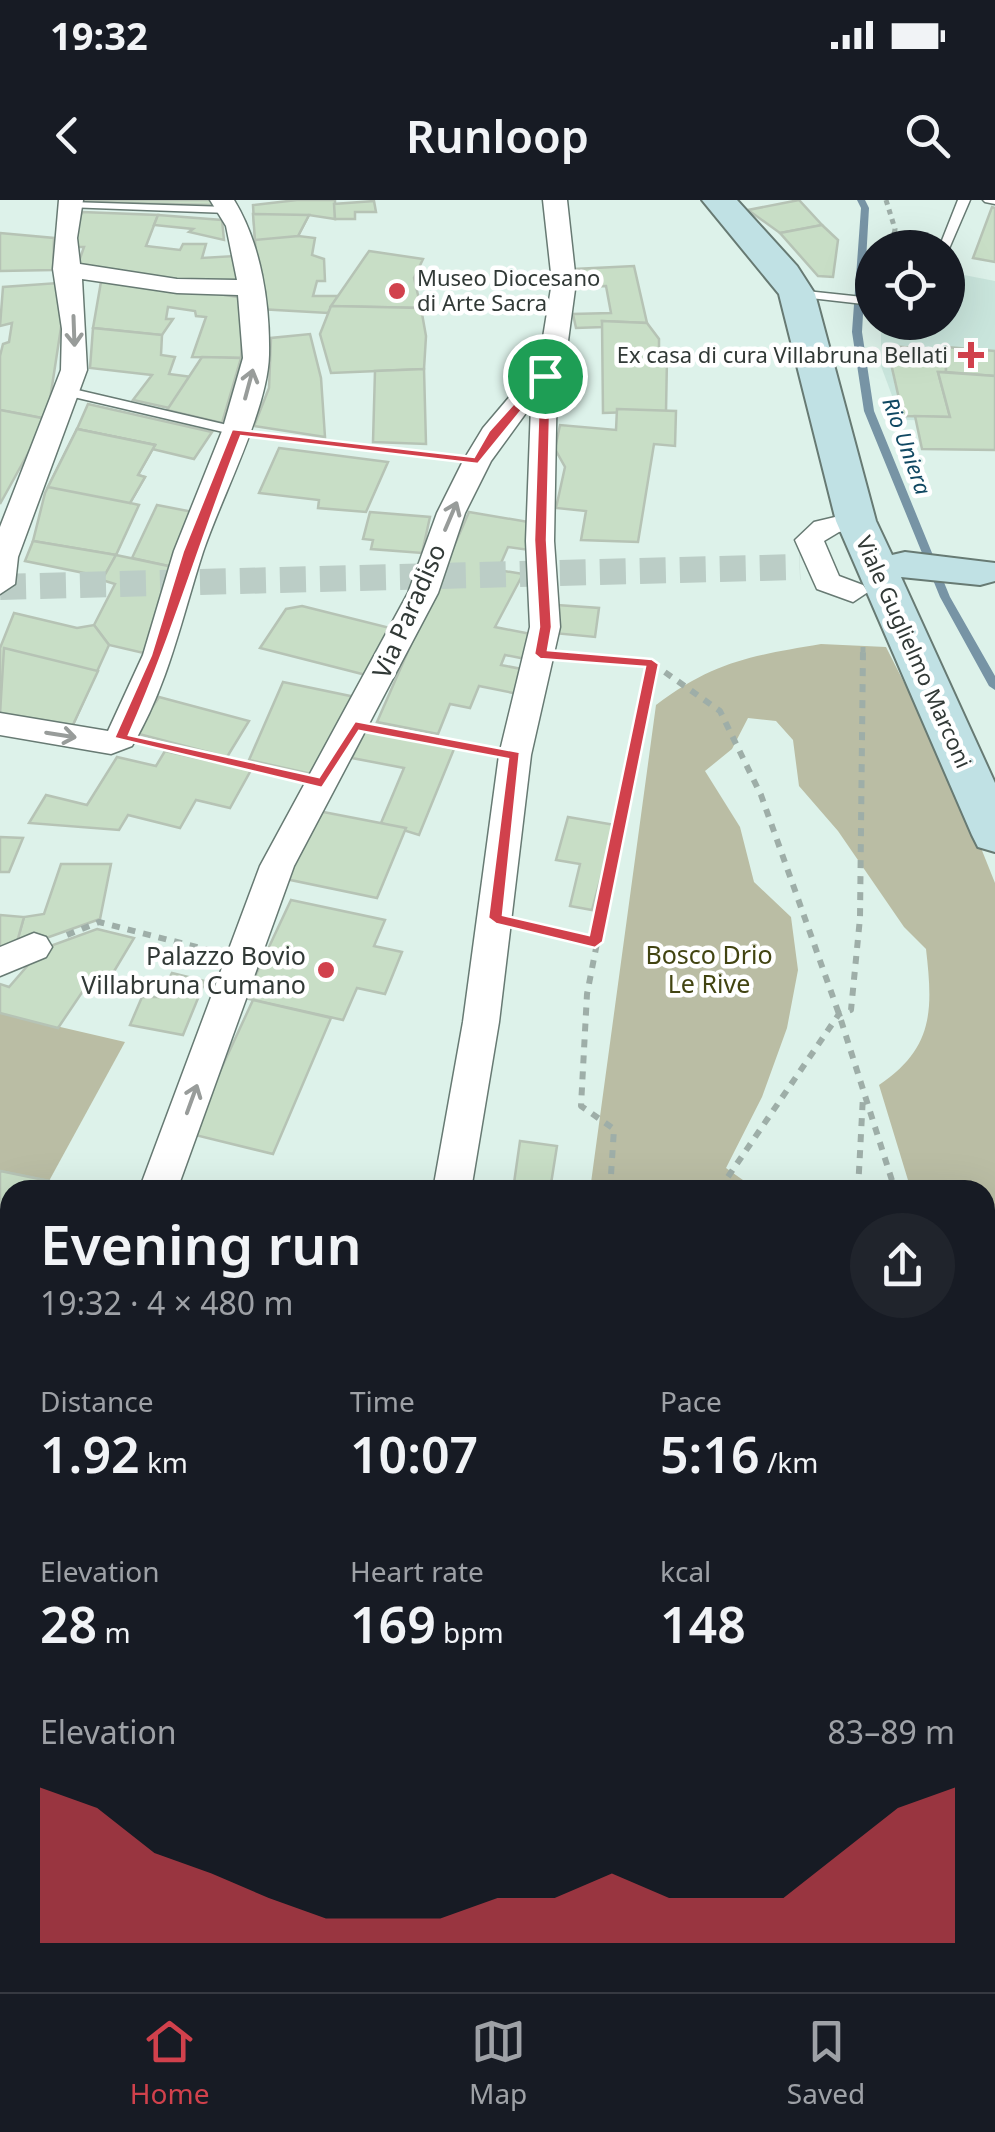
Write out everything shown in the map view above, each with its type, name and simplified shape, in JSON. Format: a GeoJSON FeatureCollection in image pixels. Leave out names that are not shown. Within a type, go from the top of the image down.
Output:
{"type":"FeatureCollection","features":[{"type":"Feature","properties":{"kind":"street","name":"Via Paradiso"},"geometry":{"type":"LineString","coordinates":[[162,1180],[277,866],[423,593],[451,513],[478,461],[493,434],[545,376],[558,344],[564,282],[555,200]]}},
{"type":"Feature","properties":{"kind":"street","name":"Viale Guglielmo Marconi"},"geometry":{"type":"LineString","coordinates":[[719,200],[785,273],[815,296],[856,521],[886,572],[995,836]]}},
{"type":"Feature","properties":{"kind":"street"},"geometry":{"type":"LineString","coordinates":[[1,567],[69,392],[76,328],[66,270],[70,202]]}},
{"type":"Feature","properties":{"kind":"street"},"geometry":{"type":"LineString","coordinates":[[0,724],[111,742],[121,738],[158,655],[189,551],[236,432],[256,358],[250,288],[238,226],[225,205]]}},
{"type":"Feature","properties":{"kind":"street"},"geometry":{"type":"LineString","coordinates":[[66,270],[177,286],[250,288]]}},
{"type":"Feature","properties":{"kind":"street"},"geometry":{"type":"LineString","coordinates":[[454,1180],[496,918],[516,755],[546,627],[540,540],[545,376]]}},
{"type":"Feature","properties":{"kind":"street"},"geometry":{"type":"LineString","coordinates":[[856,521],[816,531],[808,540],[809,567],[826,582],[886,572],[981,572]]}},
{"type":"Feature","properties":{"kind":"street"},"geometry":{"type":"LineString","coordinates":[[0,962],[34,947]]}},
{"type":"Feature","properties":{"kind":"lane"},"geometry":{"type":"LineString","coordinates":[[952,230],[964,200]]}},
{"type":"Feature","properties":{"kind":"lane"},"geometry":{"type":"LineString","coordinates":[[70,202],[225,205]]}},
{"type":"Feature","properties":{"kind":"lane"},"geometry":{"type":"LineString","coordinates":[[815,296],[855,300]]}},
{"type":"Feature","properties":{"kind":"lane"},"geometry":{"type":"LineString","coordinates":[[69,392],[236,432]]}},
{"type":"Feature","properties":{"kind":"path"},"geometry":{"type":"LineString","coordinates":[[886,200],[895,230]]}},
{"type":"Feature","properties":{"kind":"path"},"geometry":{"type":"LineString","coordinates":[[236,432],[478,461]]}},
{"type":"Feature","properties":{"kind":"path"},"geometry":{"type":"LineString","coordinates":[[727,1180],[840,1014],[850,1010],[860,918],[863,636]]}},
{"type":"Feature","properties":{"kind":"path"},"geometry":{"type":"LineString","coordinates":[[540,654],[652,664],[720,710],[762,794],[840,1014],[892,1180]]}},
{"type":"Feature","properties":{"kind":"path"},"geometry":{"type":"LineString","coordinates":[[611,1180],[614,1129],[580,1106],[586,994],[652,664]]}},
{"type":"Feature","properties":{"kind":"path"},"geometry":{"type":"LineString","coordinates":[[355,726],[516,755]]}},
{"type":"Feature","properties":{"kind":"path"},"geometry":{"type":"LineString","coordinates":[[121,738],[322,782]]}},
{"type":"Feature","properties":{"kind":"path"},"geometry":{"type":"LineString","coordinates":[[496,918],[595,942]]}},
{"type":"Feature","properties":{"kind":"path"},"geometry":{"type":"LineString","coordinates":[[72,933],[99,922],[243,960]]}},
{"type":"Feature","properties":{"kind":"path"},"geometry":{"type":"LineString","coordinates":[[858,1180],[863,1090]]}},
{"type":"Feature","properties":{"kind":"shaded area"},"geometry":{"type":"Polygon","coordinates":[[[965,275],[995,281],[995,421],[901,420],[881,366],[881,340],[965,340],[965,275]]]}},
{"type":"Feature","properties":{"kind":"green space","name":"Bosco Drio Le Rive"},"geometry":{"type":"Polygon","coordinates":[[[821,644],[886,647],[955,783],[995,883],[995,1180],[908,1180],[879,1085],[911,1057],[926,1026],[926,949],[904,927],[838,831],[799,786],[793,740],[776,721],[748,718],[732,749],[705,771],[740,827],[754,882],[791,917],[798,970],[787,1028],[762,1097],[726,1168],[743,1180],[591,1180],[656,705],[715,670],[774,652],[821,644]]]}},
{"type":"Feature","properties":{"kind":"green space"},"geometry":{"type":"Polygon","coordinates":[[[0,1013],[125,1042],[50,1180],[0,1171],[0,1013]]]}},
{"type":"Feature","properties":{"kind":"building"},"geometry":{"type":"Polygon","coordinates":[[[83,200],[212,200],[212,205],[83,202],[83,200]]]}},
{"type":"Feature","properties":{"kind":"building"},"geometry":{"type":"Polygon","coordinates":[[[335,200],[335,219],[309,215],[298,236],[315,238],[312,255],[324,259],[325,281],[317,281],[313,296],[338,296],[328,313],[259,309],[253,205],[335,200]]]}},
{"type":"Feature","properties":{"kind":"building"},"geometry":{"type":"Polygon","coordinates":[[[799,200],[822,225],[780,233],[748,210],[799,200]]]}},
{"type":"Feature","properties":{"kind":"building"},"geometry":{"type":"Polygon","coordinates":[[[374,201],[376,212],[355,212],[355,219],[335,219],[334,204],[374,201]]]}},
{"type":"Feature","properties":{"kind":"building"},"geometry":{"type":"Polygon","coordinates":[[[992,207],[995,208],[995,262],[973,258],[992,207]]]}},
{"type":"Feature","properties":{"kind":"building"},"geometry":{"type":"Polygon","coordinates":[[[82,212],[158,215],[146,246],[180,250],[183,244],[206,244],[202,258],[235,256],[237,281],[205,284],[77,267],[84,247],[70,247],[82,212]]]}},
{"type":"Feature","properties":{"kind":"building"},"geometry":{"type":"Polygon","coordinates":[[[253,214],[309,215],[298,236],[255,240],[253,214]]]}},
{"type":"Feature","properties":{"kind":"building"},"geometry":{"type":"Polygon","coordinates":[[[158,215],[222,220],[224,240],[189,232],[193,229],[154,225],[158,215]]]}},
{"type":"Feature","properties":{"kind":"building"},"geometry":{"type":"Polygon","coordinates":[[[822,225],[838,240],[833,277],[818,276],[780,233],[822,225]]]}},
{"type":"Feature","properties":{"kind":"building"},"geometry":{"type":"Polygon","coordinates":[[[0,233],[54,238],[53,270],[0,271],[0,233]]]}},
{"type":"Feature","properties":{"kind":"building"},"geometry":{"type":"Polygon","coordinates":[[[369,251],[423,259],[414,278],[421,308],[331,306],[369,251]]]}},
{"type":"Feature","properties":{"kind":"building"},"geometry":{"type":"Polygon","coordinates":[[[634,266],[647,323],[602,321],[603,327],[576,328],[573,314],[611,313],[606,286],[579,287],[575,269],[634,266]]]}},
{"type":"Feature","properties":{"kind":"building"},"geometry":{"type":"Polygon","coordinates":[[[102,276],[244,298],[241,358],[192,357],[206,317],[196,316],[195,311],[168,307],[166,319],[173,319],[162,335],[93,328],[102,276]]]}},
{"type":"Feature","properties":{"kind":"building"},"geometry":{"type":"Polygon","coordinates":[[[58,283],[62,321],[47,419],[0,410],[0,356],[3,344],[9,342],[12,323],[0,326],[3,287],[58,283]]]}},
{"type":"Feature","properties":{"kind":"building"},"geometry":{"type":"Polygon","coordinates":[[[331,306],[421,308],[426,336],[424,369],[331,373],[320,334],[331,306]]]}},
{"type":"Feature","properties":{"kind":"building"},"geometry":{"type":"Polygon","coordinates":[[[602,321],[647,323],[659,339],[659,358],[667,358],[666,411],[603,413],[602,321]]]}},
{"type":"Feature","properties":{"kind":"building"},"geometry":{"type":"Polygon","coordinates":[[[93,328],[162,335],[161,355],[175,357],[169,374],[192,377],[169,408],[133,400],[152,375],[90,368],[93,328]]]}},
{"type":"Feature","properties":{"kind":"building"},"geometry":{"type":"Polygon","coordinates":[[[310,334],[321,378],[325,437],[254,426],[269,388],[271,338],[310,334]]]}},
{"type":"Feature","properties":{"kind":"building"},"geometry":{"type":"Polygon","coordinates":[[[887,346],[946,350],[946,372],[938,372],[950,417],[903,416],[887,346]]]}},
{"type":"Feature","properties":{"kind":"building"},"geometry":{"type":"Polygon","coordinates":[[[946,347],[995,351],[995,376],[946,372],[946,347]]]}},
{"type":"Feature","properties":{"kind":"building"},"geometry":{"type":"Polygon","coordinates":[[[202,357],[241,358],[222,423],[167,410],[202,357]]]}},
{"type":"Feature","properties":{"kind":"building"},"geometry":{"type":"Polygon","coordinates":[[[424,369],[426,444],[373,442],[375,371],[424,369]]]}},
{"type":"Feature","properties":{"kind":"building"},"geometry":{"type":"Polygon","coordinates":[[[938,372],[995,376],[995,450],[922,449],[915,416],[950,417],[938,372]]]}},
{"type":"Feature","properties":{"kind":"building"},"geometry":{"type":"Polygon","coordinates":[[[88,404],[212,432],[194,459],[152,449],[155,445],[77,429],[88,404]]]}},
{"type":"Feature","properties":{"kind":"building"},"geometry":{"type":"Polygon","coordinates":[[[617,409],[676,411],[675,446],[654,444],[638,542],[581,540],[586,511],[556,508],[565,467],[555,449],[560,425],[616,430],[617,409]]]}},
{"type":"Feature","properties":{"kind":"building"},"geometry":{"type":"Polygon","coordinates":[[[0,410],[47,419],[0,504],[0,410]]]}},
{"type":"Feature","properties":{"kind":"building"},"geometry":{"type":"Polygon","coordinates":[[[77,429],[155,445],[138,475],[145,477],[130,503],[139,505],[116,555],[33,541],[45,493],[77,429]]]}},
{"type":"Feature","properties":{"kind":"building"},"geometry":{"type":"Polygon","coordinates":[[[77,429],[155,445],[138,475],[145,477],[130,503],[48,487],[77,429]]]}},
{"type":"Feature","properties":{"kind":"building"},"geometry":{"type":"Polygon","coordinates":[[[279,448],[388,462],[366,512],[318,508],[319,500],[259,493],[279,448]]]}},
{"type":"Feature","properties":{"kind":"building"},"geometry":{"type":"Polygon","coordinates":[[[157,505],[193,512],[173,567],[132,558],[157,505]]]}},
{"type":"Feature","properties":{"kind":"building"},"geometry":{"type":"Polygon","coordinates":[[[370,512],[430,517],[422,553],[371,549],[373,540],[363,539],[370,512]]]}},
{"type":"Feature","properties":{"kind":"building"},"geometry":{"type":"Polygon","coordinates":[[[469,512],[540,524],[529,550],[508,547],[498,570],[523,574],[495,627],[541,636],[531,660],[505,655],[501,665],[532,671],[523,695],[479,686],[470,708],[450,704],[438,734],[377,722],[469,512]]]}},
{"type":"Feature","properties":{"kind":"building"},"geometry":{"type":"Polygon","coordinates":[[[33,541],[116,555],[104,577],[25,561],[33,541]]]}},
{"type":"Feature","properties":{"kind":"building"},"geometry":{"type":"Polygon","coordinates":[[[116,555],[173,567],[148,654],[109,645],[94,625],[115,584],[102,580],[116,555]]]}},
{"type":"Feature","properties":{"kind":"building"},"geometry":{"type":"Polygon","coordinates":[[[557,605],[599,608],[595,637],[553,633],[557,605]]]}},
{"type":"Feature","properties":{"kind":"building"},"geometry":{"type":"Polygon","coordinates":[[[302,606],[394,629],[366,675],[260,648],[286,609],[302,606]]]}},
{"type":"Feature","properties":{"kind":"building"},"geometry":{"type":"Polygon","coordinates":[[[14,613],[77,628],[94,625],[109,645],[71,729],[0,713],[0,648],[14,613]]]}},
{"type":"Feature","properties":{"kind":"building"},"geometry":{"type":"Polygon","coordinates":[[[4,648],[98,671],[71,729],[0,714],[4,648]]]}},
{"type":"Feature","properties":{"kind":"building"},"geometry":{"type":"Polygon","coordinates":[[[283,682],[355,697],[316,775],[249,760],[283,682]]]}},
{"type":"Feature","properties":{"kind":"building"},"geometry":{"type":"Polygon","coordinates":[[[159,697],[249,721],[227,757],[135,733],[159,697]]]}},
{"type":"Feature","properties":{"kind":"building"},"geometry":{"type":"Polygon","coordinates":[[[365,731],[454,749],[419,835],[381,823],[404,768],[352,758],[365,731]]]}},
{"type":"Feature","properties":{"kind":"building"},"geometry":{"type":"Polygon","coordinates":[[[165,751],[251,770],[230,808],[196,800],[180,828],[128,815],[119,830],[29,823],[46,795],[87,805],[117,757],[156,766],[165,751]]]}},
{"type":"Feature","properties":{"kind":"building"},"geometry":{"type":"Polygon","coordinates":[[[313,810],[406,828],[377,898],[281,878],[313,810]]]}},
{"type":"Feature","properties":{"kind":"building"},"geometry":{"type":"Polygon","coordinates":[[[568,817],[615,825],[592,910],[570,906],[580,864],[556,860],[568,817]]]}},
{"type":"Feature","properties":{"kind":"building"},"geometry":{"type":"Polygon","coordinates":[[[0,837],[23,838],[9,872],[0,872],[0,837]]]}},
{"type":"Feature","properties":{"kind":"building"},"geometry":{"type":"Polygon","coordinates":[[[61,864],[111,864],[100,919],[15,949],[24,917],[44,914],[61,864]]]}},
{"type":"Feature","properties":{"kind":"building","name":"Palazzo Bovio Villabruna Cumano"},"geometry":{"type":"Polygon","coordinates":[[[291,900],[385,920],[374,946],[402,952],[385,994],[357,988],[343,1020],[245,998],[291,900]]]}},
{"type":"Feature","properties":{"kind":"building"},"geometry":{"type":"Polygon","coordinates":[[[0,915],[24,917],[15,949],[0,953],[0,915]]]}},
{"type":"Feature","properties":{"kind":"building"},"geometry":{"type":"Polygon","coordinates":[[[97,929],[134,938],[107,983],[91,979],[58,1028],[0,1013],[0,984],[9,987],[42,949],[97,929]]]}},
{"type":"Feature","properties":{"kind":"building"},"geometry":{"type":"Polygon","coordinates":[[[172,973],[205,981],[183,1035],[130,1025],[142,997],[159,997],[172,973]]]}},
{"type":"Feature","properties":{"kind":"building"},"geometry":{"type":"Polygon","coordinates":[[[253,1000],[331,1018],[273,1154],[191,1134],[253,1000]]]}},
{"type":"Feature","properties":{"kind":"building"},"geometry":{"type":"Polygon","coordinates":[[[520,1141],[557,1146],[552,1180],[514,1180],[520,1141]]]}},
{"type":"Feature","properties":{"kind":"building"},"geometry":{"type":"Polygon","coordinates":[[[0,1171],[44,1180],[0,1180],[0,1171]]]}},
{"type":"Feature","properties":{"kind":"building"},"geometry":{"type":"Polygon","coordinates":[[[0,1171],[44,1180],[0,1180],[0,1171]]]}},
{"type":"Feature","properties":{"kind":"waterway","name":"Rio Uniera"},"geometry":{"type":"LineString","coordinates":[[861,200],[865,208],[857,332],[869,411],[945,597],[995,686]]}},
{"type":"Feature","properties":{"kind":"tunnel"},"geometry":{"type":"LineString","coordinates":[[0,587],[800,567]]}},
{"type":"Feature","properties":{"kind":"place","name":"Museo Diocesano di Arte Sacra"},"geometry":{"type":"Point","coordinates":[397,291]}},
{"type":"Feature","properties":{"kind":"place","name":"Ex casa di cura Villabruna Bellati"},"geometry":{"type":"Point","coordinates":[971,355]}},
{"type":"Feature","properties":{"kind":"place","name":"Palazzo Bovio Villabruna Cumano"},"geometry":{"type":"Point","coordinates":[326,970]}},
{"type":"Feature","properties":{"kind":"route"},"geometry":{"type":"LineString","coordinates":[[545,376],[540,540],[546,627],[540,654],[652,664],[595,942],[496,918],[516,755],[355,726],[322,782],[121,738],[158,655],[189,551],[236,432],[478,461],[493,434],[545,376]]}}]}
